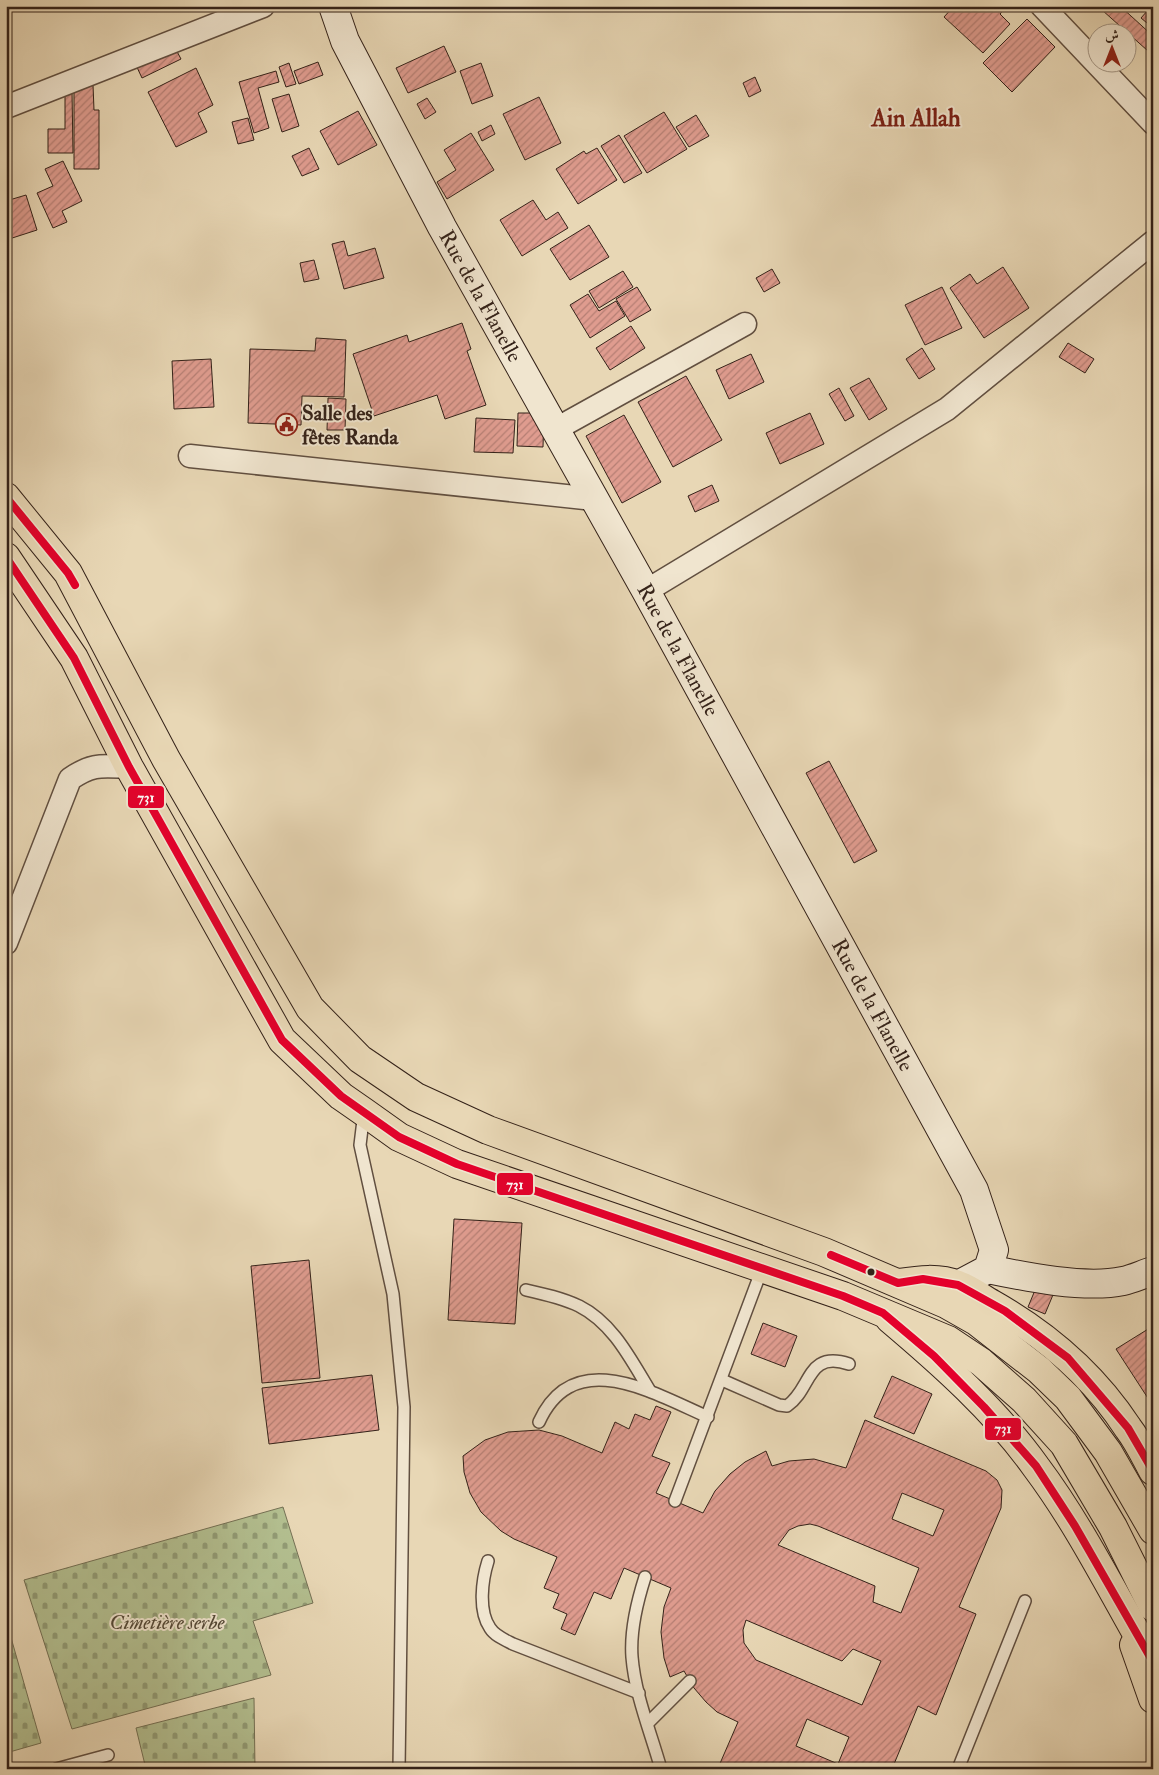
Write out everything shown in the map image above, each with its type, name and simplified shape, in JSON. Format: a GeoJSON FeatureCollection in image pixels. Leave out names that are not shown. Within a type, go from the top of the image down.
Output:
{"type":"FeatureCollection","features":[{"type":"Feature","properties":{"kind":"main road"},"geometry":{"type":"LineString","coordinates":[[6,497],[68,573],[166,759],[310,1008],[360,1059],[416,1097],[488,1130],[824,1252],[946,1304],[976,1321],[1039,1370],[1068,1398],[1108,1452],[1153,1530]]}},
{"type":"Feature","properties":{"kind":"main road"},"geometry":{"type":"LineString","coordinates":[[6,557],[74,658],[129,767],[282,1040],[341,1096],[399,1137],[457,1164],[843,1296],[948,1340],[981,1362],[1024,1400],[1064,1444],[1118,1536],[1153,1607]]}},
{"type":"Feature","properties":{"kind":"main road"},"geometry":{"type":"LineString","coordinates":[[898,1283],[923,1279],[958,1285],[1005,1311],[1068,1358],[1128,1428],[1153,1471]]}},
{"type":"Feature","properties":{"kind":"main road"},"geometry":{"type":"LineString","coordinates":[[883,1313],[934,1356],[984,1407],[1036,1466],[1075,1526],[1153,1662]]}},
{"type":"Feature","properties":{"kind":"main road"},"geometry":{"type":"LineString","coordinates":[[1120,1606],[1153,1699]]}},
{"type":"Feature","properties":{"kind":"street"},"geometry":{"type":"LineString","coordinates":[[6,107],[263,6]]}},
{"type":"Feature","properties":{"kind":"street","name":"Rue de la Flanelle"},"geometry":{"type":"LineString","coordinates":[[333,6],[346,42],[442,227],[646,591],[974,1190],[994,1250],[988,1269]]}},
{"type":"Feature","properties":{"kind":"street"},"geometry":{"type":"LineString","coordinates":[[1042,6],[1153,123]]}},
{"type":"Feature","properties":{"kind":"street"},"geometry":{"type":"LineString","coordinates":[[646,591],[947,409],[1153,242]]}},
{"type":"Feature","properties":{"kind":"street"},"geometry":{"type":"LineString","coordinates":[[556,429],[745,324]]}},
{"type":"Feature","properties":{"kind":"street"},"geometry":{"type":"LineString","coordinates":[[190,456],[594,499]]}},
{"type":"Feature","properties":{"kind":"street"},"geometry":{"type":"LineString","coordinates":[[6,943],[70,779],[91,767],[129,767]]}},
{"type":"Feature","properties":{"kind":"street"},"geometry":{"type":"LineString","coordinates":[[958,1285],[988,1269],[1015,1275],[1076,1283],[1122,1281],[1153,1271]]}},
{"type":"Feature","properties":{"kind":"lane"},"geometry":{"type":"LineString","coordinates":[[364,1112],[360,1145],[393,1294],[404,1407],[399,1769]]}},
{"type":"Feature","properties":{"kind":"lane"},"geometry":{"type":"LineString","coordinates":[[675,1501],[722,1380],[762,1269]]}},
{"type":"Feature","properties":{"kind":"lane"},"geometry":{"type":"LineString","coordinates":[[526,1290],[558,1297],[594,1315],[612,1332],[650,1392]]}},
{"type":"Feature","properties":{"kind":"lane"},"geometry":{"type":"LineString","coordinates":[[722,1380],[779,1405],[787,1406],[794,1402],[810,1372],[819,1364],[838,1361],[849,1364]]}},
{"type":"Feature","properties":{"kind":"lane"},"geometry":{"type":"LineString","coordinates":[[539,1422],[553,1397],[564,1389],[591,1378],[608,1379],[650,1392],[708,1417]]}},
{"type":"Feature","properties":{"kind":"lane"},"geometry":{"type":"LineString","coordinates":[[488,1561],[482,1589],[489,1627],[496,1635],[513,1644],[639,1693]]}},
{"type":"Feature","properties":{"kind":"lane"},"geometry":{"type":"LineString","coordinates":[[645,1577],[635,1615],[632,1655],[639,1693],[661,1769]]}},
{"type":"Feature","properties":{"kind":"lane"},"geometry":{"type":"LineString","coordinates":[[958,1769],[1025,1600]]}},
{"type":"Feature","properties":{"kind":"lane"},"geometry":{"type":"LineString","coordinates":[[648,1723],[690,1681]]}},
{"type":"Feature","properties":{"kind":"lane"},"geometry":{"type":"LineString","coordinates":[[56,1769],[108,1755]]}},
{"type":"Feature","properties":{"kind":"green space","name":"Cimetière serbe"},"geometry":{"type":"Polygon","coordinates":[[[283,1507],[313,1603],[253,1621],[271,1675],[72,1729],[24,1580],[283,1507]]]}},
{"type":"Feature","properties":{"kind":"green space"},"geometry":{"type":"Polygon","coordinates":[[[6,1620],[41,1743],[6,1753],[6,1620]]]}},
{"type":"Feature","properties":{"kind":"green space"},"geometry":{"type":"Polygon","coordinates":[[[254,1698],[255,1769],[146,1769],[136,1728],[254,1698]]]}},
{"type":"Feature","properties":{"kind":"building"},"geometry":{"type":"Polygon","coordinates":[[[954,6],[1007,6],[1000,14],[1010,24],[983,53],[944,17],[954,6]]]}},
{"type":"Feature","properties":{"kind":"building"},"geometry":{"type":"Polygon","coordinates":[[[1106,6],[1120,6],[1153,36],[1153,46],[1148,51],[1136,40],[1136,22],[1115,22],[1102,10],[1106,6]]]}},
{"type":"Feature","properties":{"kind":"building"},"geometry":{"type":"Polygon","coordinates":[[[1143,6],[1153,6],[1153,28],[1141,18],[1148,10],[1143,6]]]}},
{"type":"Feature","properties":{"kind":"building"},"geometry":{"type":"Polygon","coordinates":[[[1027,19],[1055,47],[1012,92],[983,63],[1027,19]]]}},
{"type":"Feature","properties":{"kind":"building"},"geometry":{"type":"Polygon","coordinates":[[[173,44],[181,59],[142,78],[135,63],[173,44]]]}},
{"type":"Feature","properties":{"kind":"building"},"geometry":{"type":"Polygon","coordinates":[[[444,46],[456,72],[408,93],[396,68],[444,46]]]}},
{"type":"Feature","properties":{"kind":"building"},"geometry":{"type":"Polygon","coordinates":[[[318,62],[323,75],[299,84],[294,71],[318,62]]]}},
{"type":"Feature","properties":{"kind":"building"},"geometry":{"type":"Polygon","coordinates":[[[289,63],[296,84],[286,87],[279,67],[289,63]]]}},
{"type":"Feature","properties":{"kind":"building"},"geometry":{"type":"Polygon","coordinates":[[[481,63],[493,96],[472,104],[460,71],[481,63]]]}},
{"type":"Feature","properties":{"kind":"building"},"geometry":{"type":"Polygon","coordinates":[[[196,68],[213,105],[198,113],[207,132],[176,147],[148,92],[196,68]]]}},
{"type":"Feature","properties":{"kind":"building"},"geometry":{"type":"Polygon","coordinates":[[[276,71],[279,82],[258,88],[269,128],[254,133],[239,82],[276,71]]]}},
{"type":"Feature","properties":{"kind":"building"},"geometry":{"type":"Polygon","coordinates":[[[755,77],[761,91],[749,97],[743,83],[755,77]]]}},
{"type":"Feature","properties":{"kind":"building"},"geometry":{"type":"Polygon","coordinates":[[[74,85],[93,85],[94,110],[99,110],[99,169],[74,169],[74,85]]]}},
{"type":"Feature","properties":{"kind":"building"},"geometry":{"type":"Polygon","coordinates":[[[65,92],[72,92],[73,153],[48,153],[48,129],[65,129],[65,92]]]}},
{"type":"Feature","properties":{"kind":"building"},"geometry":{"type":"Polygon","coordinates":[[[289,94],[299,126],[282,132],[272,99],[289,94]]]}},
{"type":"Feature","properties":{"kind":"building"},"geometry":{"type":"Polygon","coordinates":[[[539,97],[561,143],[525,160],[503,114],[539,97]]]}},
{"type":"Feature","properties":{"kind":"building"},"geometry":{"type":"Polygon","coordinates":[[[427,98],[436,112],[425,119],[417,104],[427,98]]]}},
{"type":"Feature","properties":{"kind":"building"},"geometry":{"type":"Polygon","coordinates":[[[358,111],[377,145],[338,165],[320,131],[358,111]]]}},
{"type":"Feature","properties":{"kind":"building"},"geometry":{"type":"Polygon","coordinates":[[[664,112],[687,149],[647,173],[624,136],[664,112]]]}},
{"type":"Feature","properties":{"kind":"building"},"geometry":{"type":"Polygon","coordinates":[[[696,115],[709,136],[689,147],[676,127],[696,115]]]}},
{"type":"Feature","properties":{"kind":"building"},"geometry":{"type":"Polygon","coordinates":[[[248,118],[254,140],[238,144],[232,122],[248,118]]]}},
{"type":"Feature","properties":{"kind":"building"},"geometry":{"type":"Polygon","coordinates":[[[491,125],[495,134],[482,141],[478,132],[491,125]]]}},
{"type":"Feature","properties":{"kind":"building"},"geometry":{"type":"Polygon","coordinates":[[[471,133],[494,170],[447,199],[437,182],[456,170],[444,150],[471,133]]]}},
{"type":"Feature","properties":{"kind":"building"},"geometry":{"type":"Polygon","coordinates":[[[619,135],[642,173],[624,183],[601,146],[619,135]]]}},
{"type":"Feature","properties":{"kind":"building"},"geometry":{"type":"Polygon","coordinates":[[[309,148],[319,169],[302,176],[292,156],[309,148]]]}},
{"type":"Feature","properties":{"kind":"building"},"geometry":{"type":"Polygon","coordinates":[[[597,148],[617,180],[578,204],[556,169],[584,151],[586,154],[597,148]]]}},
{"type":"Feature","properties":{"kind":"building"},"geometry":{"type":"Polygon","coordinates":[[[63,161],[82,201],[62,211],[67,222],[53,228],[37,193],[53,186],[45,169],[63,161]]]}},
{"type":"Feature","properties":{"kind":"building"},"geometry":{"type":"Polygon","coordinates":[[[26,195],[37,230],[6,240],[6,201],[26,195]]]}},
{"type":"Feature","properties":{"kind":"building"},"geometry":{"type":"Polygon","coordinates":[[[533,200],[546,220],[558,212],[568,228],[522,256],[500,220],[533,200]]]}},
{"type":"Feature","properties":{"kind":"building"},"geometry":{"type":"Polygon","coordinates":[[[589,225],[609,257],[570,280],[550,249],[589,225]]]}},
{"type":"Feature","properties":{"kind":"building"},"geometry":{"type":"Polygon","coordinates":[[[344,241],[348,256],[375,248],[384,278],[344,289],[332,244],[344,241]]]}},
{"type":"Feature","properties":{"kind":"building"},"geometry":{"type":"Polygon","coordinates":[[[314,260],[319,279],[304,282],[300,263],[314,260]]]}},
{"type":"Feature","properties":{"kind":"building"},"geometry":{"type":"Polygon","coordinates":[[[1003,267],[1029,308],[984,338],[950,288],[970,274],[977,284],[1003,267]]]}},
{"type":"Feature","properties":{"kind":"building"},"geometry":{"type":"Polygon","coordinates":[[[772,269],[780,283],[764,292],[756,278],[772,269]]]}},
{"type":"Feature","properties":{"kind":"building"},"geometry":{"type":"Polygon","coordinates":[[[623,271],[633,287],[599,308],[589,291],[623,271]]]}},
{"type":"Feature","properties":{"kind":"building"},"geometry":{"type":"Polygon","coordinates":[[[637,287],[651,310],[630,322],[616,299],[637,287]]]}},
{"type":"Feature","properties":{"kind":"building"},"geometry":{"type":"Polygon","coordinates":[[[942,287],[962,328],[925,345],[905,305],[942,287]]]}},
{"type":"Feature","properties":{"kind":"building"},"geometry":{"type":"Polygon","coordinates":[[[588,294],[599,311],[616,301],[625,316],[590,338],[570,305],[588,294]]]}},
{"type":"Feature","properties":{"kind":"building"},"geometry":{"type":"Polygon","coordinates":[[[462,323],[471,349],[467,351],[486,405],[445,419],[437,395],[374,416],[353,354],[407,335],[409,342],[462,323]]]}},
{"type":"Feature","properties":{"kind":"building"},"geometry":{"type":"Polygon","coordinates":[[[631,326],[645,348],[610,370],[596,348],[631,326]]]}},
{"type":"Feature","properties":{"kind":"building"},"geometry":{"type":"Polygon","coordinates":[[[316,338],[346,340],[344,397],[302,396],[301,425],[248,423],[250,349],[315,351],[316,338]]]}},
{"type":"Feature","properties":{"kind":"building"},"geometry":{"type":"Polygon","coordinates":[[[1068,343],[1094,359],[1085,373],[1059,357],[1068,343]]]}},
{"type":"Feature","properties":{"kind":"building"},"geometry":{"type":"Polygon","coordinates":[[[922,348],[935,369],[919,379],[906,359],[922,348]]]}},
{"type":"Feature","properties":{"kind":"building"},"geometry":{"type":"Polygon","coordinates":[[[751,354],[764,382],[729,399],[716,370],[751,354]]]}},
{"type":"Feature","properties":{"kind":"building"},"geometry":{"type":"Polygon","coordinates":[[[211,359],[214,407],[174,409],[172,361],[211,359]]]}},
{"type":"Feature","properties":{"kind":"building"},"geometry":{"type":"Polygon","coordinates":[[[686,376],[722,440],[673,467],[638,402],[686,376]]]}},
{"type":"Feature","properties":{"kind":"building"},"geometry":{"type":"Polygon","coordinates":[[[869,378],[887,409],[869,420],[850,388],[869,378]]]}},
{"type":"Feature","properties":{"kind":"building"},"geometry":{"type":"Polygon","coordinates":[[[839,388],[854,416],[845,421],[829,394],[839,388]]]}},
{"type":"Feature","properties":{"kind":"building"},"geometry":{"type":"Polygon","coordinates":[[[328,398],[346,399],[345,430],[327,430],[328,398]]]}},
{"type":"Feature","properties":{"kind":"building"},"geometry":{"type":"Polygon","coordinates":[[[518,413],[544,413],[543,447],[517,446],[518,413]]]}},
{"type":"Feature","properties":{"kind":"building"},"geometry":{"type":"Polygon","coordinates":[[[810,413],[824,444],[780,464],[766,433],[810,413]]]}},
{"type":"Feature","properties":{"kind":"building"},"geometry":{"type":"Polygon","coordinates":[[[624,415],[661,482],[622,503],[586,436],[624,415]]]}},
{"type":"Feature","properties":{"kind":"building"},"geometry":{"type":"Polygon","coordinates":[[[476,418],[515,420],[513,453],[474,452],[476,418]]]}},
{"type":"Feature","properties":{"kind":"building"},"geometry":{"type":"Polygon","coordinates":[[[712,485],[719,501],[695,512],[688,496],[712,485]]]}},
{"type":"Feature","properties":{"kind":"building"},"geometry":{"type":"Polygon","coordinates":[[[829,761],[877,851],[854,863],[806,773],[829,761]]]}},
{"type":"Feature","properties":{"kind":"building"},"geometry":{"type":"Polygon","coordinates":[[[454,1219],[522,1223],[515,1324],[448,1320],[454,1219]]]}},
{"type":"Feature","properties":{"kind":"building"},"geometry":{"type":"Polygon","coordinates":[[[309,1260],[320,1378],[262,1383],[251,1266],[309,1260]]]}},
{"type":"Feature","properties":{"kind":"building"},"geometry":{"type":"Polygon","coordinates":[[[1038,1283],[1055,1290],[1045,1314],[1028,1307],[1038,1283]]]}},
{"type":"Feature","properties":{"kind":"building"},"geometry":{"type":"Polygon","coordinates":[[[763,1323],[797,1336],[785,1367],[751,1354],[763,1323]]]}},
{"type":"Feature","properties":{"kind":"building"},"geometry":{"type":"Polygon","coordinates":[[[1153,1326],[1153,1406],[1116,1349],[1153,1326]]]}},
{"type":"Feature","properties":{"kind":"building"},"geometry":{"type":"Polygon","coordinates":[[[372,1375],[379,1430],[269,1444],[262,1388],[372,1375]]]}},
{"type":"Feature","properties":{"kind":"building"},"geometry":{"type":"Polygon","coordinates":[[[892,1376],[932,1394],[914,1434],[874,1417],[892,1376]]]}},
{"type":"Feature","properties":{"kind":"building"},"geometry":{"type":"Polygon","coordinates":[[[656,1406],[671,1412],[652,1456],[670,1463],[656,1493],[703,1513],[715,1491],[730,1474],[745,1462],[766,1451],[772,1466],[789,1461],[814,1459],[846,1468],[865,1420],[986,1471],[997,1480],[1002,1490],[1001,1508],[959,1607],[976,1614],[936,1715],[918,1706],[892,1769],[718,1768],[738,1722],[717,1712],[706,1702],[694,1688],[684,1671],[670,1677],[664,1658],[661,1632],[664,1607],[671,1588],[624,1568],[611,1599],[594,1592],[575,1635],[561,1629],[567,1614],[553,1608],[559,1594],[544,1588],[557,1557],[514,1539],[501,1531],[481,1512],[470,1493],[464,1472],[463,1456],[485,1440],[508,1432],[539,1430],[562,1436],[602,1453],[615,1422],[629,1429],[635,1414],[650,1420],[656,1406]],[[902,1493],[892,1519],[933,1536],[944,1510],[902,1493]],[[810,1524],[789,1530],[778,1545],[875,1586],[873,1602],[901,1613],[919,1568],[818,1526],[810,1524]],[[746,1620],[743,1630],[744,1643],[756,1660],[862,1705],[881,1661],[853,1649],[842,1661],[746,1620]],[[807,1719],[796,1746],[838,1764],[849,1737],[807,1719]]]}},
{"type":"Feature","properties":{"kind":"transit line","name":"731"},"geometry":{"type":"LineString","coordinates":[[6,497],[68,573],[75,585]]}},
{"type":"Feature","properties":{"kind":"transit line","name":"731"},"geometry":{"type":"LineString","coordinates":[[6,557],[74,658],[129,767],[282,1040],[341,1096],[399,1137],[457,1164],[843,1296],[883,1313],[934,1356],[984,1407],[1036,1466],[1075,1526],[1153,1662]]}},
{"type":"Feature","properties":{"kind":"transit line","name":"731"},"geometry":{"type":"LineString","coordinates":[[831,1255],[898,1283],[923,1279],[958,1285],[1005,1311],[1068,1358],[1128,1428],[1153,1471]]}},
{"type":"Feature","properties":{"kind":"place","name":"Salle des fêtes Randa"},"geometry":{"type":"Point","coordinates":[286,425]}},
{"type":"Feature","properties":{"kind":"district","name":"Ain Allah"},"geometry":{"type":"Point","coordinates":[916,118]}}]}
